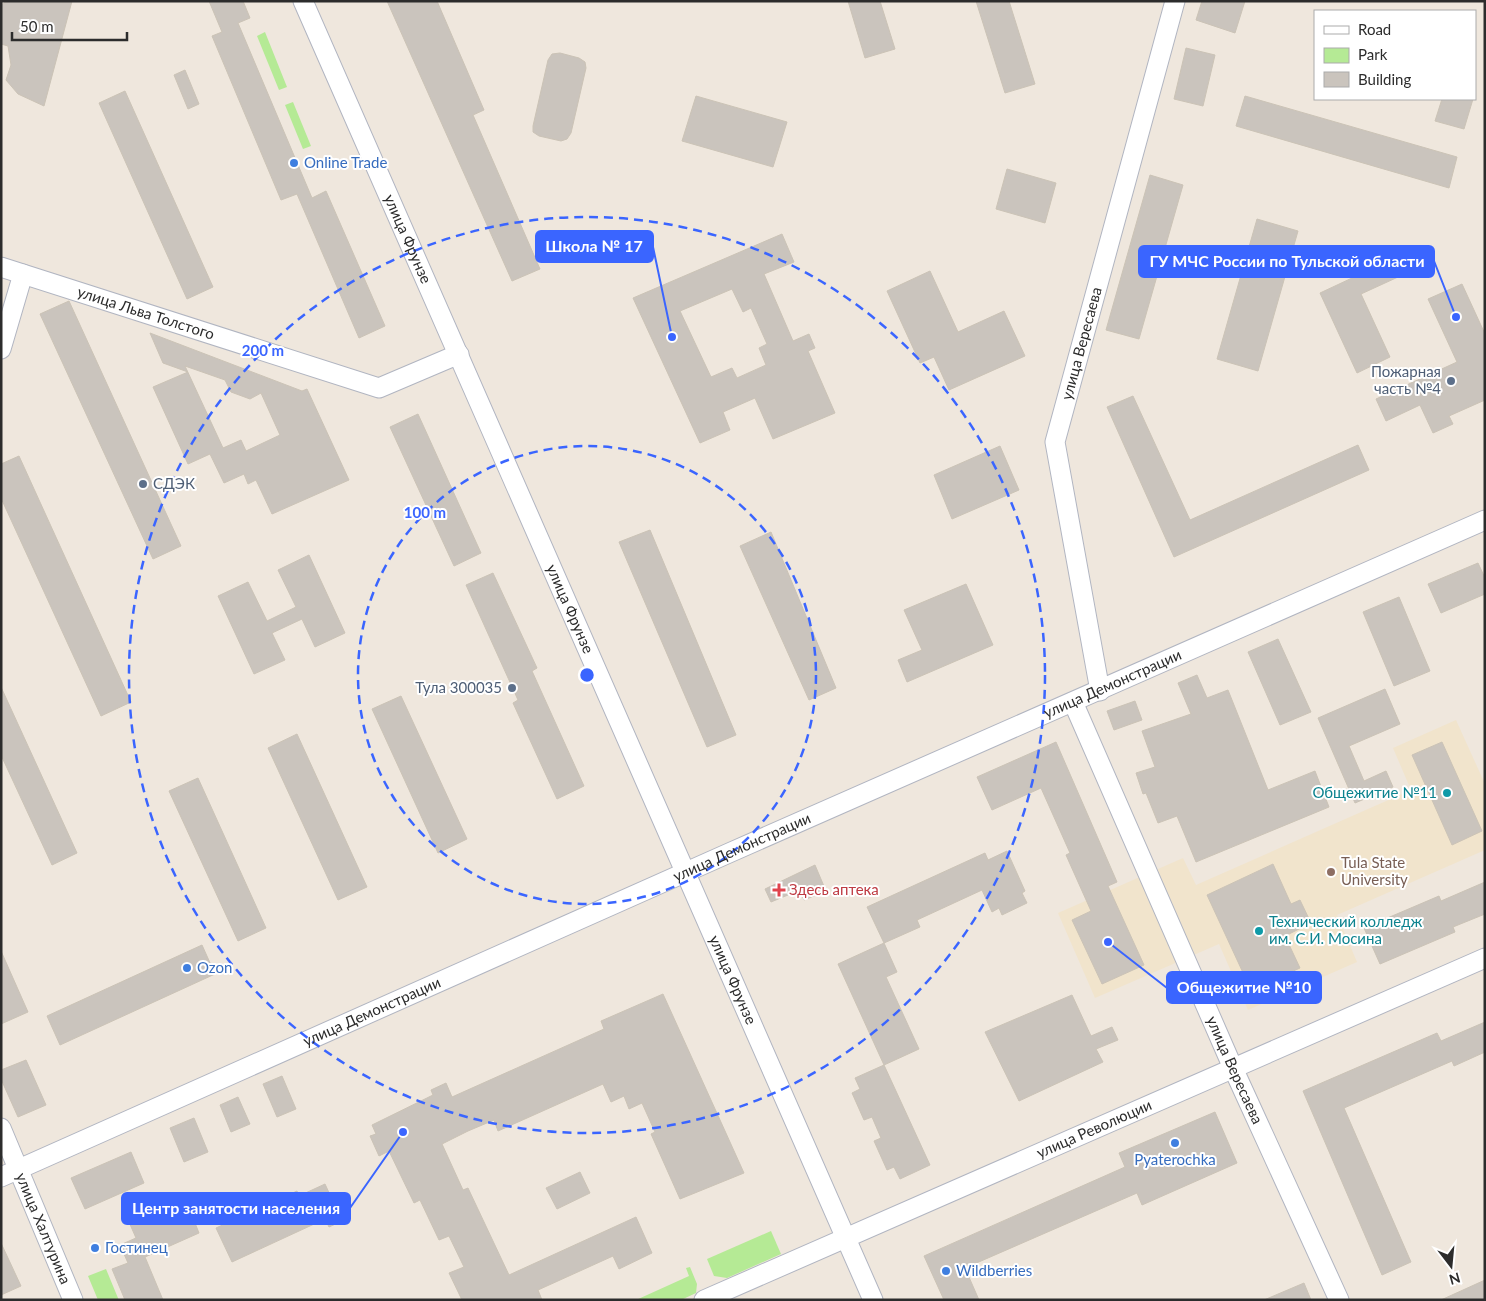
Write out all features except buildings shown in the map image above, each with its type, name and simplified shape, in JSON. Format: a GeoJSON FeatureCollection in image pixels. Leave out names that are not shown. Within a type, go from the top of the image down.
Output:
{"type":"FeatureCollection","features":[{"type":"Feature","properties":{"kind":"street","name":"улица Фрунзе"},"geometry":{"type":"LineString","coordinates":[[303,1],[873,1300]]}},
{"type":"Feature","properties":{"kind":"street","name":"улица Вересаева"},"geometry":{"type":"LineString","coordinates":[[1100,690],[1055,442],[1175,1]]}},
{"type":"Feature","properties":{"kind":"street","name":"улица Льва Толстого"},"geometry":{"type":"LineString","coordinates":[[1,267],[379,388],[459,354]]}},
{"type":"Feature","properties":{"kind":"street"},"geometry":{"type":"LineString","coordinates":[[1,349],[24,274]]}},
{"type":"Feature","properties":{"kind":"street","name":"улица Демонстрации"},"geometry":{"type":"LineString","coordinates":[[1,1178],[686,872],[1485,520]]}},
{"type":"Feature","properties":{"kind":"street","name":"улица Вересаева"},"geometry":{"type":"LineString","coordinates":[[1073,702],[1233,1068],[1339,1300]]}},
{"type":"Feature","properties":{"kind":"street","name":"улица Революции"},"geometry":{"type":"LineString","coordinates":[[704,1300],[1485,958]]}},
{"type":"Feature","properties":{"kind":"street","name":"улица Халтурина"},"geometry":{"type":"LineString","coordinates":[[1,1128],[74,1300]]}},
{"type":"Feature","properties":{"kind":"shaded area","name":"Tula State University"},"geometry":{"type":"Polygon","coordinates":[[[1456,720],[1485,784],[1485,850],[1337,915],[1357,962],[1248,1010],[1219,944],[1095,998],[1058,913],[1183,858],[1196,885],[1411,790],[1393,748],[1456,720]]]}},
{"type":"Feature","properties":{"kind":"green space"},"geometry":{"type":"Polygon","coordinates":[[[265,32],[287,87],[279,90],[257,36],[265,32]]]}},
{"type":"Feature","properties":{"kind":"green space"},"geometry":{"type":"Polygon","coordinates":[[[293,102],[311,146],[303,149],[285,105],[293,102]]]}},
{"type":"Feature","properties":{"kind":"green space"},"geometry":{"type":"Polygon","coordinates":[[[771,1231],[781,1254],[727,1278],[714,1276],[707,1259],[771,1231]]]}},
{"type":"Feature","properties":{"kind":"green space"},"geometry":{"type":"Polygon","coordinates":[[[690,1267],[697,1284],[696,1293],[681,1300],[636,1300],[689,1276],[686,1268],[690,1267]]]}},
{"type":"Feature","properties":{"kind":"green space"},"geometry":{"type":"Polygon","coordinates":[[[106,1269],[119,1300],[98,1300],[88,1276],[106,1269]]]}},
{"type":"Feature","properties":{"kind":"place","name":"Online Trade"},"geometry":{"type":"Point","coordinates":[294,163]}},
{"type":"Feature","properties":{"kind":"place","name":"ГУ МЧС России по Тульской области"},"geometry":{"type":"Point","coordinates":[1456,317]}},
{"type":"Feature","properties":{"kind":"place","name":"Школа № 17"},"geometry":{"type":"Point","coordinates":[672,337]}},
{"type":"Feature","properties":{"kind":"place","name":"Пожарная часть №4"},"geometry":{"type":"Point","coordinates":[1451,381]}},
{"type":"Feature","properties":{"kind":"place","name":"СДЭК"},"geometry":{"type":"Point","coordinates":[143,484]}},
{"type":"Feature","properties":{"kind":"place","name":"Тула 300035"},"geometry":{"type":"Point","coordinates":[512,688]}},
{"type":"Feature","properties":{"kind":"place","name":"Общежитие №11"},"geometry":{"type":"Point","coordinates":[1447,793]}},
{"type":"Feature","properties":{"kind":"place","name":"Tula State University"},"geometry":{"type":"Point","coordinates":[1331,872]}},
{"type":"Feature","properties":{"kind":"place","name":"Здесь аптека"},"geometry":{"type":"Point","coordinates":[779,890]}},
{"type":"Feature","properties":{"kind":"place","name":"Технический колледж им. С.И. Мосина"},"geometry":{"type":"Point","coordinates":[1259,931]}},
{"type":"Feature","properties":{"kind":"place","name":"Общежитие №10"},"geometry":{"type":"Point","coordinates":[1108,942]}},
{"type":"Feature","properties":{"kind":"place","name":"Ozon"},"geometry":{"type":"Point","coordinates":[187,968]}},
{"type":"Feature","properties":{"kind":"place","name":"Центр занятости населения"},"geometry":{"type":"Point","coordinates":[403,1132]}},
{"type":"Feature","properties":{"kind":"place","name":"Pyaterochka"},"geometry":{"type":"Point","coordinates":[1175,1143]}},
{"type":"Feature","properties":{"kind":"place","name":"Гостинец"},"geometry":{"type":"Point","coordinates":[95,1248]}},
{"type":"Feature","properties":{"kind":"place","name":"Wildberries"},"geometry":{"type":"Point","coordinates":[946,1271]}}]}
